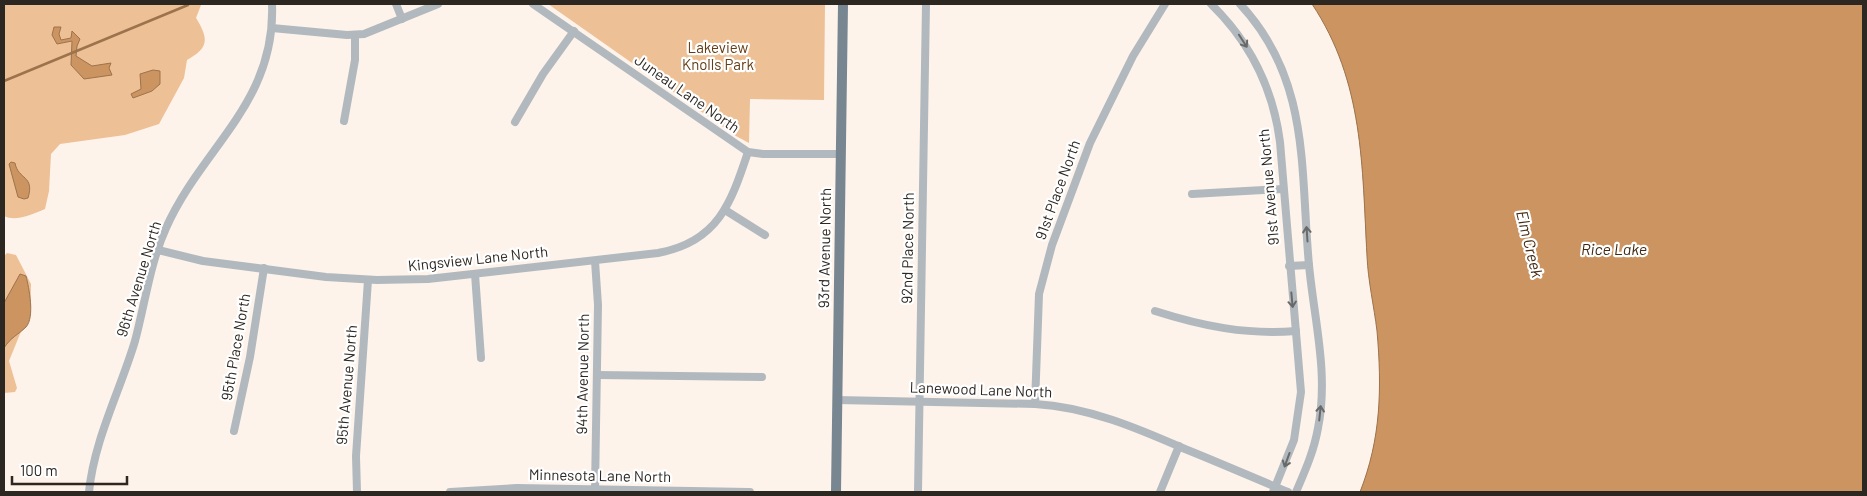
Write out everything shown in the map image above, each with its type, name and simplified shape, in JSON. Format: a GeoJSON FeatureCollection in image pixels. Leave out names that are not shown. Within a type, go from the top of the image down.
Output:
{"type":"FeatureCollection","features":[{"type":"Feature","properties":{"kind":"main road","name":"93rd Avenue North"},"geometry":{"type":"LineString","coordinates":[[836,492],[843,4]]}},
{"type":"Feature","properties":{"kind":"street","name":"96th Avenue North"},"geometry":{"type":"LineString","coordinates":[[89,492],[97,452],[135,340],[158,250],[177,206],[254,93],[268,53],[272,28],[272,4]]}},
{"type":"Feature","properties":{"kind":"street"},"geometry":{"type":"LineString","coordinates":[[396,4],[402,19]]}},
{"type":"Feature","properties":{"kind":"street"},"geometry":{"type":"LineString","coordinates":[[272,28],[355,35],[372,31],[438,4]]}},
{"type":"Feature","properties":{"kind":"street","name":"Juneau Lane North"},"geometry":{"type":"LineString","coordinates":[[533,4],[748,152],[763,154],[841,154]]}},
{"type":"Feature","properties":{"kind":"street","name":"92nd Place North"},"geometry":{"type":"LineString","coordinates":[[918,492],[926,4]]}},
{"type":"Feature","properties":{"kind":"street","name":"91st Place North"},"geometry":{"type":"LineString","coordinates":[[1035,404],[1039,294],[1052,244],[1090,143],[1133,56],[1165,4]]}},
{"type":"Feature","properties":{"kind":"street","name":"91st Avenue North"},"geometry":{"type":"LineString","coordinates":[[1211,4],[1238,33],[1251,54],[1266,83],[1279,130],[1289,266],[1301,381],[1299,417],[1294,440],[1274,490]]}},
{"type":"Feature","properties":{"kind":"street"},"geometry":{"type":"LineString","coordinates":[[1240,4],[1251,16],[1272,47],[1286,78],[1294,103],[1302,151],[1309,265],[1322,390],[1315,442],[1296,492]]}},
{"type":"Feature","properties":{"kind":"street"},"geometry":{"type":"LineString","coordinates":[[515,122],[543,74],[574,31]]}},
{"type":"Feature","properties":{"kind":"street"},"geometry":{"type":"LineString","coordinates":[[344,121],[355,60],[355,35]]}},
{"type":"Feature","properties":{"kind":"street","name":"Kingsview Lane North"},"geometry":{"type":"LineString","coordinates":[[158,250],[190,259],[368,280],[428,279],[595,261],[678,249],[706,233],[725,210],[736,190],[748,152]]}},
{"type":"Feature","properties":{"kind":"street"},"geometry":{"type":"LineString","coordinates":[[1192,194],[1284,189]]}},
{"type":"Feature","properties":{"kind":"street"},"geometry":{"type":"LineString","coordinates":[[725,210],[764,235]]}},
{"type":"Feature","properties":{"kind":"street","name":"94th Avenue North"},"geometry":{"type":"LineString","coordinates":[[595,261],[598,305],[595,489]]}},
{"type":"Feature","properties":{"kind":"street"},"geometry":{"type":"LineString","coordinates":[[1289,266],[1309,265]]}},
{"type":"Feature","properties":{"kind":"street","name":"95th Place North"},"geometry":{"type":"LineString","coordinates":[[234,431],[250,357],[264,268]]}},
{"type":"Feature","properties":{"kind":"street"},"geometry":{"type":"LineString","coordinates":[[475,274],[481,358]]}},
{"type":"Feature","properties":{"kind":"street","name":"95th Avenue North"},"geometry":{"type":"LineString","coordinates":[[357,492],[356,456],[368,280]]}},
{"type":"Feature","properties":{"kind":"street"},"geometry":{"type":"LineString","coordinates":[[1155,311],[1190,322],[1241,332],[1296,331]]}},
{"type":"Feature","properties":{"kind":"street"},"geometry":{"type":"LineString","coordinates":[[597,375],[762,377]]}},
{"type":"Feature","properties":{"kind":"street","name":"Lanewood Lane North"},"geometry":{"type":"LineString","coordinates":[[838,400],[1035,404],[1064,407],[1107,417],[1179,446],[1274,490],[1288,492]]}},
{"type":"Feature","properties":{"kind":"street"},"geometry":{"type":"LineString","coordinates":[[1160,492],[1179,446]]}},
{"type":"Feature","properties":{"kind":"street","name":"Minnesota Lane North"},"geometry":{"type":"LineString","coordinates":[[450,492],[482,489],[750,492]]}},
{"type":"Feature","properties":{"kind":"green space"},"geometry":{"type":"Polygon","coordinates":[[[4,4],[204,4],[201,5],[196,18],[205,37],[205,42],[200,51],[187,60],[184,78],[159,124],[125,135],[60,144],[51,154],[49,191],[45,209],[24,217],[14,218],[4,216],[4,4]]]}},
{"type":"Feature","properties":{"kind":"green space","name":"Lakeview Knolls Park"},"geometry":{"type":"Polygon","coordinates":[[[548,4],[825,4],[824,100],[750,99],[749,143],[736,136],[548,4]]]}},
{"type":"Feature","properties":{"kind":"green space"},"geometry":{"type":"Polygon","coordinates":[[[7,253],[16,255],[31,284],[30,320],[22,329],[9,361],[17,388],[15,392],[4,393],[4,256],[7,253]]]}},
{"type":"Feature","properties":{"kind":"water","name":"Rice Lake"},"geometry":{"type":"Polygon","coordinates":[[[1312,4],[1863,4],[1863,492],[1360,492],[1367,472],[1376,433],[1379,393],[1377,331],[1368,265],[1361,157],[1351,94],[1342,64],[1329,34],[1312,4]]]}},
{"type":"Feature","properties":{"kind":"water"},"geometry":{"type":"Polygon","coordinates":[[[54,27],[61,27],[59,34],[61,40],[71,38],[72,31],[80,39],[76,56],[92,66],[111,63],[109,68],[112,75],[84,79],[71,65],[72,41],[57,44],[52,35],[54,27]]]}},
{"type":"Feature","properties":{"kind":"water"},"geometry":{"type":"Polygon","coordinates":[[[153,70],[160,71],[160,84],[152,91],[133,98],[131,94],[141,89],[140,74],[153,70]]]}},
{"type":"Feature","properties":{"kind":"water"},"geometry":{"type":"Polygon","coordinates":[[[11,162],[15,163],[19,172],[28,181],[30,191],[28,198],[18,197],[9,164],[11,162]]]}},
{"type":"Feature","properties":{"kind":"water"},"geometry":{"type":"Polygon","coordinates":[[[20,274],[26,276],[29,288],[31,310],[29,322],[4,348],[4,303],[20,274]]]}},
{"type":"Feature","properties":{"kind":"waterway"},"geometry":{"type":"LineString","coordinates":[[4,81],[188,5]]}},
{"type":"Feature","properties":{"kind":"water label","name":"Elm Creek"},"geometry":{"type":"Point","coordinates":[1530,244]}}]}
